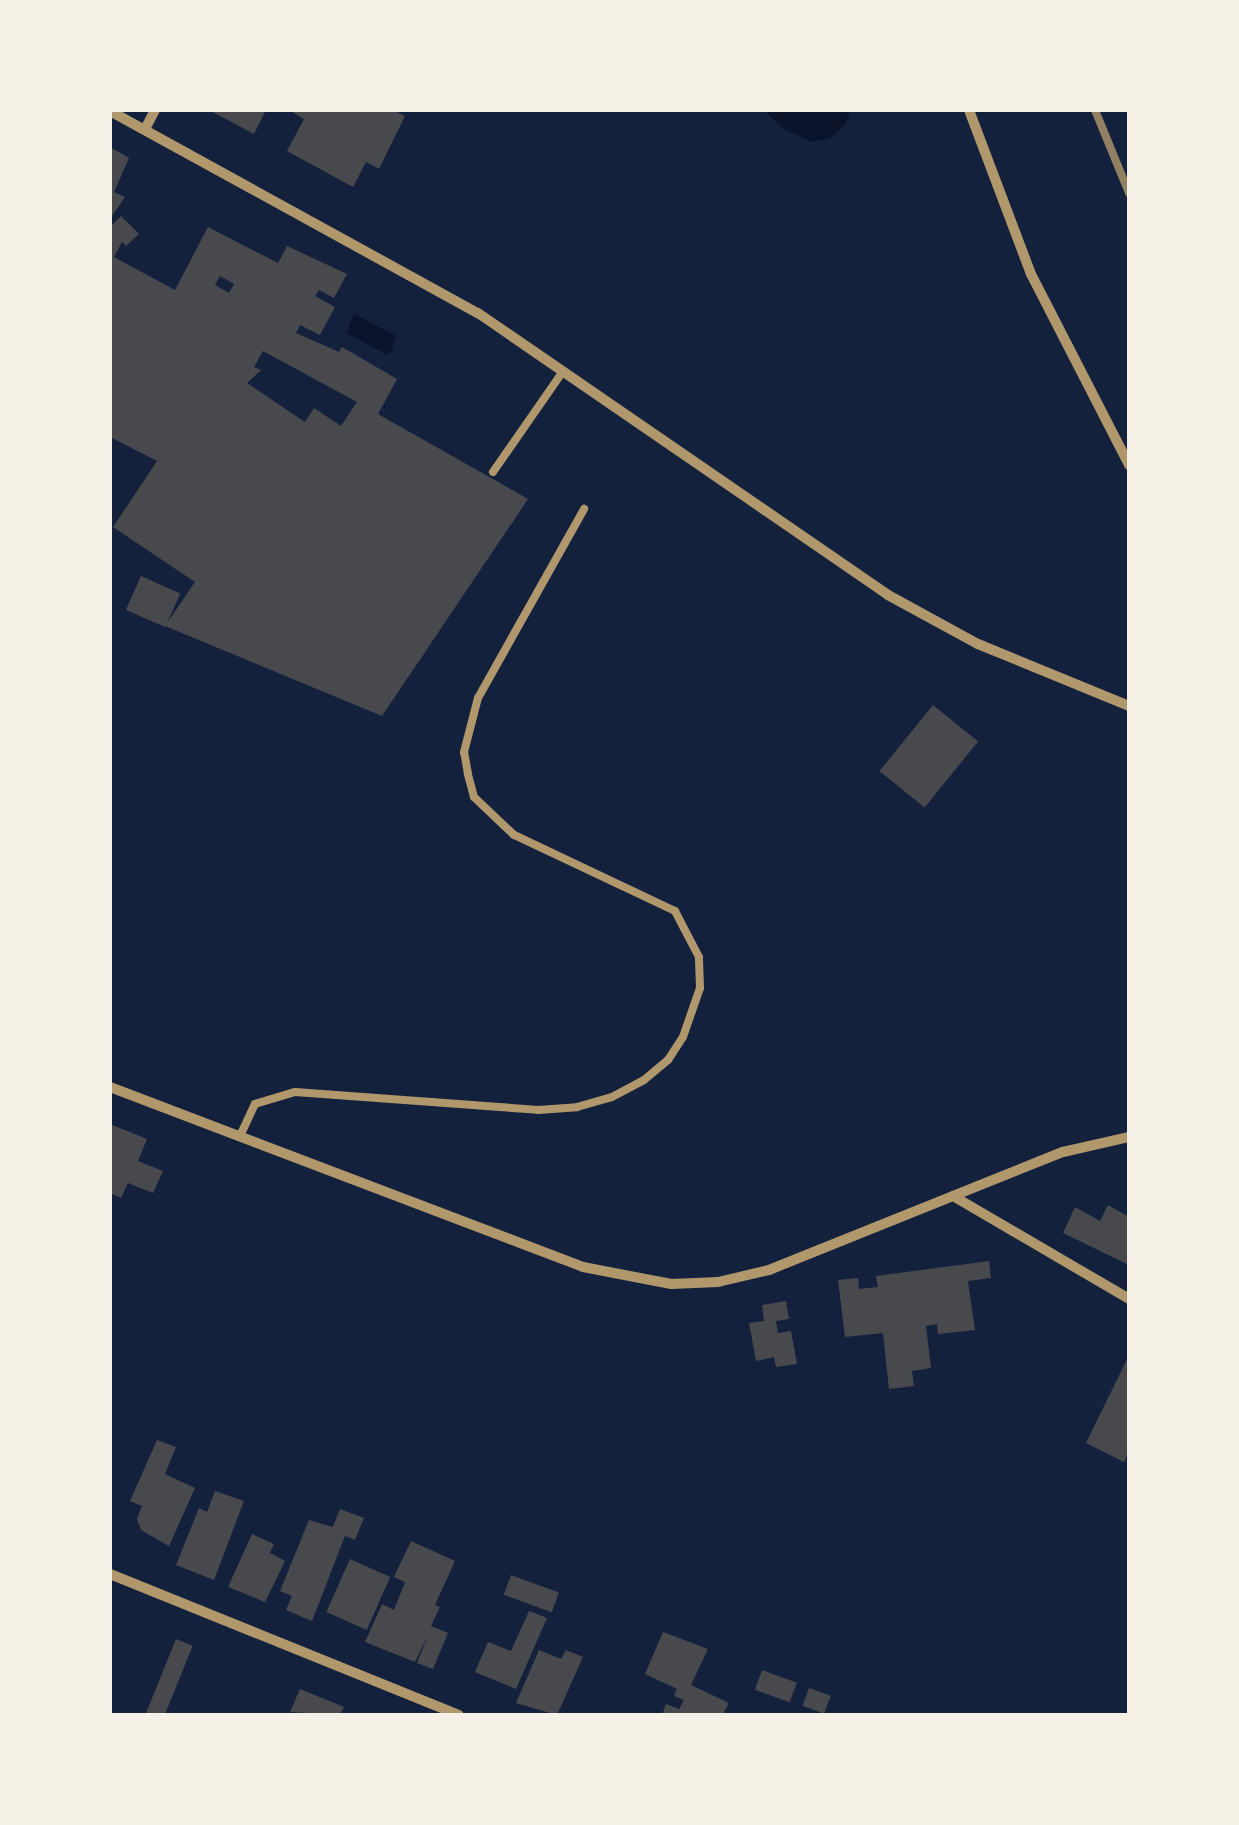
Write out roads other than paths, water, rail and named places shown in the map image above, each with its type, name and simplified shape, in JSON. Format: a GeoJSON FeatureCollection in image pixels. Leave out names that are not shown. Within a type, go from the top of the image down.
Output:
{"type":"FeatureCollection","features":[{"type":"Feature","properties":{"kind":"street"},"geometry":{"type":"LineString","coordinates":[[145,130],[155,110]]}},
{"type":"Feature","properties":{"kind":"street"},"geometry":{"type":"LineString","coordinates":[[969,110],[1031,274],[1129,465]]}},
{"type":"Feature","properties":{"kind":"street"},"geometry":{"type":"LineString","coordinates":[[110,111],[478,313],[561,374],[888,595],[993,651],[1129,706]]}},
{"type":"Feature","properties":{"kind":"street"},"geometry":{"type":"LineString","coordinates":[[110,1086],[582,1267],[671,1284],[718,1282],[770,1270],[1063,1152],[1129,1137]]}},
{"type":"Feature","properties":{"kind":"street"},"geometry":{"type":"LineString","coordinates":[[953,1196],[1129,1300]]}},
{"type":"Feature","properties":{"kind":"street"},"geometry":{"type":"LineString","coordinates":[[110,1574],[459,1715]]}},
{"type":"Feature","properties":{"kind":"lane"},"geometry":{"type":"LineString","coordinates":[[492,472],[561,374]]}},
{"type":"Feature","properties":{"kind":"lane"},"geometry":{"type":"LineString","coordinates":[[240,1136],[255,1104],[295,1092],[538,1110],[578,1107],[612,1097],[644,1080],[668,1060],[683,1037],[700,988],[699,957],[674,910],[514,835],[474,796],[468,774],[464,752],[478,698],[584,509]]}},
{"type":"Feature","properties":{"kind":"water"},"geometry":{"type":"Polygon","coordinates":[[[764,110],[850,110],[846,124],[830,138],[812,142],[785,130],[764,110]]]}},
{"type":"Feature","properties":{"kind":"water"},"geometry":{"type":"Polygon","coordinates":[[[354,314],[396,336],[391,352],[385,354],[347,333],[354,314]]]}},
{"type":"Feature","properties":{"kind":"railway"},"geometry":{"type":"LineString","coordinates":[[1095,110],[1129,193]]}}]}
